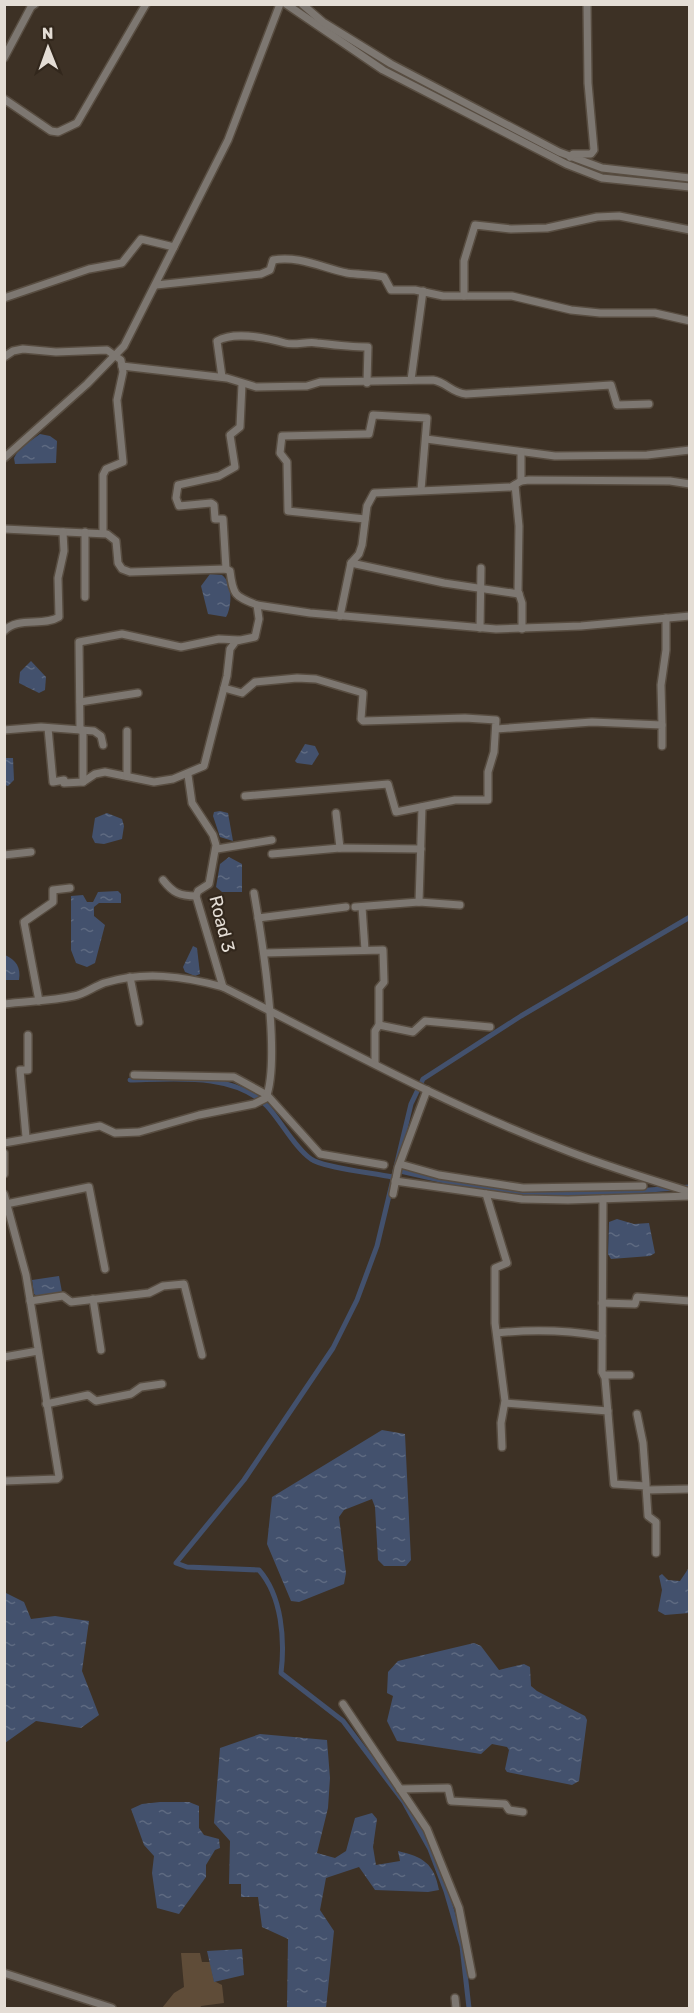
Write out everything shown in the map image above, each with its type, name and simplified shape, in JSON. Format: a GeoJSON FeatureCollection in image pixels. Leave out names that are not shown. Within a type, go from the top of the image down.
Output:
{"type":"FeatureCollection","features":[{"type":"Feature","properties":{"kind":"street"},"geometry":{"type":"LineString","coordinates":[[4,58],[31,7],[35,4]]}},
{"type":"Feature","properties":{"kind":"street"},"geometry":{"type":"LineString","coordinates":[[4,99],[51,131],[58,132],[77,123],[146,4]]}},
{"type":"Feature","properties":{"kind":"street"},"geometry":{"type":"LineString","coordinates":[[4,458],[116,355],[134,329],[228,140],[280,4]]}},
{"type":"Feature","properties":{"kind":"street"},"geometry":{"type":"LineString","coordinates":[[286,4],[383,70],[566,164],[602,178],[690,187]]}},
{"type":"Feature","properties":{"kind":"street"},"geometry":{"type":"LineString","coordinates":[[302,4],[323,22],[391,64],[570,156],[602,168],[690,178]]}},
{"type":"Feature","properties":{"kind":"street"},"geometry":{"type":"LineString","coordinates":[[566,164],[573,154],[591,154],[594,150],[588,83],[587,4]]}},
{"type":"Feature","properties":{"kind":"street"},"geometry":{"type":"LineString","coordinates":[[464,296],[464,261],[475,225],[512,229],[548,228],[597,217],[619,216],[690,230]]}},
{"type":"Feature","properties":{"kind":"street"},"geometry":{"type":"LineString","coordinates":[[4,298],[89,269],[122,263],[141,239],[174,247]]}},
{"type":"Feature","properties":{"kind":"street"},"geometry":{"type":"LineString","coordinates":[[156,285],[261,274],[270,270],[273,260],[282,259],[319,264],[350,273],[384,277],[391,290],[423,291],[437,295],[512,296],[571,310],[596,313],[655,313],[690,321]]}},
{"type":"Feature","properties":{"kind":"street"},"geometry":{"type":"LineString","coordinates":[[411,381],[423,291]]}},
{"type":"Feature","properties":{"kind":"street"},"geometry":{"type":"LineString","coordinates":[[222,377],[217,341],[228,337],[266,337],[285,343],[315,342],[340,347],[368,348],[367,383]]}},
{"type":"Feature","properties":{"kind":"street"},"geometry":{"type":"LineString","coordinates":[[4,357],[13,351],[32,349],[56,352],[107,350],[116,355],[123,366],[117,400],[123,462],[106,469],[103,475],[103,533]]}},
{"type":"Feature","properties":{"kind":"street"},"geometry":{"type":"LineString","coordinates":[[123,366],[222,377],[242,384],[280,387],[315,386],[320,382],[438,381],[457,393],[466,394],[611,385],[617,405],[649,404]]}},
{"type":"Feature","properties":{"kind":"street"},"geometry":{"type":"LineString","coordinates":[[226,569],[223,519],[215,519],[214,505],[211,503],[179,506],[176,492],[177,485],[219,476],[236,467],[230,435],[240,427],[242,384]]}},
{"type":"Feature","properties":{"kind":"street"},"geometry":{"type":"LineString","coordinates":[[365,519],[288,511],[286,462],[280,453],[282,435],[366,435],[369,434],[373,415],[404,419],[428,418],[421,490]]}},
{"type":"Feature","properties":{"kind":"street"},"geometry":{"type":"LineString","coordinates":[[426,439],[555,456],[660,454],[690,450]]}},
{"type":"Feature","properties":{"kind":"street"},"geometry":{"type":"LineString","coordinates":[[521,452],[518,483],[519,594],[522,603],[522,629]]}},
{"type":"Feature","properties":{"kind":"street"},"geometry":{"type":"LineString","coordinates":[[340,616],[351,563],[359,554],[367,506],[374,493],[475,490],[518,483],[663,481],[690,484]]}},
{"type":"Feature","properties":{"kind":"street"},"geometry":{"type":"LineString","coordinates":[[4,529],[103,533],[113,536],[116,541],[118,563],[122,569],[130,572],[226,569],[230,571],[234,593],[239,599],[257,605],[340,616],[480,628],[522,629],[690,616]]}},
{"type":"Feature","properties":{"kind":"street"},"geometry":{"type":"LineString","coordinates":[[4,631],[15,623],[34,623],[59,617],[58,578],[64,551],[63,532]]}},
{"type":"Feature","properties":{"kind":"street"},"geometry":{"type":"LineString","coordinates":[[85,532],[85,597]]}},
{"type":"Feature","properties":{"kind":"street"},"geometry":{"type":"LineString","coordinates":[[351,563],[481,589],[519,594]]}},
{"type":"Feature","properties":{"kind":"street"},"geometry":{"type":"LineString","coordinates":[[480,628],[481,568]]}},
{"type":"Feature","properties":{"kind":"street"},"geometry":{"type":"LineString","coordinates":[[83,782],[78,644],[84,640],[111,635],[132,634],[187,647],[219,639],[251,639],[257,633],[257,605]]}},
{"type":"Feature","properties":{"kind":"street"},"geometry":{"type":"LineString","coordinates":[[662,746],[660,685],[666,650],[666,618]]}},
{"type":"Feature","properties":{"kind":"street"},"geometry":{"type":"LineString","coordinates":[[48,728],[53,782],[64,780],[64,783],[83,782],[95,774],[105,772],[153,782],[188,775],[204,766],[224,688],[230,649],[241,640]]}},
{"type":"Feature","properties":{"kind":"street"},"geometry":{"type":"LineString","coordinates":[[224,688],[242,693],[255,682],[297,678],[316,680],[363,693],[361,719],[363,722],[495,719],[496,729],[488,772],[489,800],[455,800],[396,812],[388,784],[245,796]]}},
{"type":"Feature","properties":{"kind":"street"},"geometry":{"type":"LineString","coordinates":[[80,702],[138,693]]}},
{"type":"Feature","properties":{"kind":"street"},"geometry":{"type":"LineString","coordinates":[[496,729],[591,722],[662,725]]}},
{"type":"Feature","properties":{"kind":"street"},"geometry":{"type":"LineString","coordinates":[[4,730],[48,728],[81,730],[100,733],[103,745]]}},
{"type":"Feature","properties":{"kind":"street"},"geometry":{"type":"LineString","coordinates":[[127,730],[127,776]]}},
{"type":"Feature","properties":{"kind":"street"},"geometry":{"type":"LineString","coordinates":[[188,775],[192,803],[213,834],[217,849],[272,840]]}},
{"type":"Feature","properties":{"kind":"street"},"geometry":{"type":"LineString","coordinates":[[419,902],[422,807]]}},
{"type":"Feature","properties":{"kind":"street"},"geometry":{"type":"LineString","coordinates":[[336,813],[340,848]]}},
{"type":"Feature","properties":{"kind":"street"},"geometry":{"type":"LineString","coordinates":[[272,854],[340,848],[421,849]]}},
{"type":"Feature","properties":{"kind":"street","name":"Road 3"},"geometry":{"type":"LineString","coordinates":[[217,849],[209,884],[198,891],[196,896],[223,987]]}},
{"type":"Feature","properties":{"kind":"street"},"geometry":{"type":"LineString","coordinates":[[4,855],[31,852]]}},
{"type":"Feature","properties":{"kind":"street"},"geometry":{"type":"LineString","coordinates":[[163,880],[178,895],[196,896]]}},
{"type":"Feature","properties":{"kind":"street"},"geometry":{"type":"LineString","coordinates":[[39,1001],[23,925],[26,919],[53,902],[53,890],[70,888]]}},
{"type":"Feature","properties":{"kind":"street"},"geometry":{"type":"LineString","coordinates":[[4,1143],[26,1137],[100,1126],[115,1133],[129,1133],[199,1115],[257,1104],[266,1096],[271,1072],[269,1010],[264,953],[254,893]]}},
{"type":"Feature","properties":{"kind":"street"},"geometry":{"type":"LineString","coordinates":[[365,950],[359,907],[419,902],[459,905]]}},
{"type":"Feature","properties":{"kind":"street"},"geometry":{"type":"LineString","coordinates":[[258,918],[346,907]]}},
{"type":"Feature","properties":{"kind":"street"},"geometry":{"type":"LineString","coordinates":[[264,953],[384,951],[384,982],[379,988],[379,1025],[375,1031],[375,1063]]}},
{"type":"Feature","properties":{"kind":"street"},"geometry":{"type":"LineString","coordinates":[[4,1004],[73,996],[105,983],[130,977],[173,976],[223,987],[425,1089],[559,1148],[690,1194]]}},
{"type":"Feature","properties":{"kind":"street"},"geometry":{"type":"LineString","coordinates":[[130,977],[139,1022]]}},
{"type":"Feature","properties":{"kind":"street"},"geometry":{"type":"LineString","coordinates":[[379,1025],[413,1032],[425,1021],[489,1027]]}},
{"type":"Feature","properties":{"kind":"street"},"geometry":{"type":"LineString","coordinates":[[26,1137],[20,1070],[28,1070],[28,1035]]}},
{"type":"Feature","properties":{"kind":"street"},"geometry":{"type":"LineString","coordinates":[[134,1075],[230,1076],[256,1087],[320,1154],[384,1165]]}},
{"type":"Feature","properties":{"kind":"street"},"geometry":{"type":"LineString","coordinates":[[393,1194],[399,1166],[425,1089]]}},
{"type":"Feature","properties":{"kind":"street"},"geometry":{"type":"LineString","coordinates":[[4,1153],[4,1174]]}},
{"type":"Feature","properties":{"kind":"street"},"geometry":{"type":"LineString","coordinates":[[399,1166],[439,1175],[523,1188],[643,1186]]}},
{"type":"Feature","properties":{"kind":"street"},"geometry":{"type":"LineString","coordinates":[[396,1179],[522,1199],[603,1199],[690,1194]]}},
{"type":"Feature","properties":{"kind":"street"},"geometry":{"type":"LineString","coordinates":[[6,1204],[89,1187],[105,1269]]}},
{"type":"Feature","properties":{"kind":"street"},"geometry":{"type":"LineString","coordinates":[[4,1194],[13,1223],[30,1301],[58,1478],[4,1481]]}},
{"type":"Feature","properties":{"kind":"street"},"geometry":{"type":"LineString","coordinates":[[486,1194],[507,1263],[495,1268],[497,1333],[505,1403],[501,1423],[502,1447]]}},
{"type":"Feature","properties":{"kind":"street"},"geometry":{"type":"LineString","coordinates":[[603,1199],[602,1336],[614,1484],[690,1489]]}},
{"type":"Feature","properties":{"kind":"street"},"geometry":{"type":"LineString","coordinates":[[4,1226],[13,1223]]}},
{"type":"Feature","properties":{"kind":"street"},"geometry":{"type":"LineString","coordinates":[[30,1301],[63,1296],[71,1302],[149,1293],[163,1286],[184,1284],[202,1355]]}},
{"type":"Feature","properties":{"kind":"street"},"geometry":{"type":"LineString","coordinates":[[602,1303],[635,1304],[637,1297],[690,1301]]}},
{"type":"Feature","properties":{"kind":"street"},"geometry":{"type":"LineString","coordinates":[[93,1299],[101,1350]]}},
{"type":"Feature","properties":{"kind":"street"},"geometry":{"type":"LineString","coordinates":[[497,1333],[530,1329],[566,1330],[602,1336]]}},
{"type":"Feature","properties":{"kind":"street"},"geometry":{"type":"LineString","coordinates":[[4,1357],[38,1351]]}},
{"type":"Feature","properties":{"kind":"street"},"geometry":{"type":"LineString","coordinates":[[604,1374],[630,1375]]}},
{"type":"Feature","properties":{"kind":"street"},"geometry":{"type":"LineString","coordinates":[[46,1404],[88,1395],[96,1401],[131,1394],[141,1387],[162,1384]]}},
{"type":"Feature","properties":{"kind":"street"},"geometry":{"type":"LineString","coordinates":[[505,1403],[608,1411]]}},
{"type":"Feature","properties":{"kind":"street"},"geometry":{"type":"LineString","coordinates":[[637,1414],[643,1443],[648,1516],[656,1522],[656,1553]]}},
{"type":"Feature","properties":{"kind":"street"},"geometry":{"type":"LineString","coordinates":[[343,1704],[427,1829],[458,1904],[472,1975]]}},
{"type":"Feature","properties":{"kind":"street"},"geometry":{"type":"LineString","coordinates":[[400,1789],[448,1788],[451,1801],[505,1804],[509,1810],[523,1812]]}},
{"type":"Feature","properties":{"kind":"street"},"geometry":{"type":"LineString","coordinates":[[4,1972],[103,2007],[112,2008]]}},
{"type":"Feature","properties":{"kind":"street"},"geometry":{"type":"LineString","coordinates":[[455,1998],[456,2008]]}},
{"type":"Feature","properties":{"kind":"shaded area"},"geometry":{"type":"Polygon","coordinates":[[[181,1953],[200,1953],[202,1962],[210,1962],[214,1981],[222,1985],[224,2003],[200,2008],[162,2008],[174,1993],[184,1987],[181,1953]]]}},
{"type":"Feature","properties":{"kind":"water"},"geometry":{"type":"Polygon","coordinates":[[[40,434],[50,436],[57,441],[56,463],[15,464],[14,458],[19,449],[40,434]]]}},
{"type":"Feature","properties":{"kind":"water"},"geometry":{"type":"Polygon","coordinates":[[[210,574],[222,575],[230,589],[226,617],[208,614],[201,586],[210,574]]]}},
{"type":"Feature","properties":{"kind":"water"},"geometry":{"type":"Polygon","coordinates":[[[31,661],[46,677],[45,690],[39,693],[19,683],[20,672],[31,661]]]}},
{"type":"Feature","properties":{"kind":"water"},"geometry":{"type":"Polygon","coordinates":[[[305,744],[315,746],[319,754],[312,765],[295,761],[305,744]]]}},
{"type":"Feature","properties":{"kind":"water"},"geometry":{"type":"Polygon","coordinates":[[[5,758],[13,758],[14,780],[8,786],[5,785],[5,758]]]}},
{"type":"Feature","properties":{"kind":"water"},"geometry":{"type":"Polygon","coordinates":[[[214,812],[228,813],[233,841],[220,837],[213,816],[214,812]]]}},
{"type":"Feature","properties":{"kind":"water"},"geometry":{"type":"Polygon","coordinates":[[[107,813],[122,819],[124,826],[122,839],[104,844],[95,843],[92,837],[95,818],[107,813]]]}},
{"type":"Feature","properties":{"kind":"water"},"geometry":{"type":"Polygon","coordinates":[[[229,857],[242,864],[242,892],[222,892],[216,887],[220,864],[229,857]]]}},
{"type":"Feature","properties":{"kind":"water"},"geometry":{"type":"Polygon","coordinates":[[[118,891],[121,894],[121,903],[99,903],[94,907],[94,916],[105,925],[95,963],[87,967],[76,963],[71,950],[71,896],[83,895],[87,902],[93,902],[98,892],[118,891]]]}},
{"type":"Feature","properties":{"kind":"water"},"geometry":{"type":"Polygon","coordinates":[[[193,946],[197,948],[200,974],[195,976],[185,972],[183,967],[193,946]]]}},
{"type":"Feature","properties":{"kind":"water"},"geometry":{"type":"Polygon","coordinates":[[[5,955],[17,964],[19,980],[5,980],[5,955]]]}},
{"type":"Feature","properties":{"kind":"water"},"geometry":{"type":"Polygon","coordinates":[[[617,1219],[634,1224],[649,1223],[655,1253],[650,1256],[611,1259],[608,1254],[609,1222],[617,1219]]]}},
{"type":"Feature","properties":{"kind":"water"},"geometry":{"type":"Polygon","coordinates":[[[59,1276],[62,1292],[37,1296],[34,1294],[32,1280],[59,1276]]]}},
{"type":"Feature","properties":{"kind":"water"},"geometry":{"type":"Polygon","coordinates":[[[382,1430],[405,1434],[411,1560],[406,1566],[384,1566],[378,1560],[375,1507],[372,1499],[344,1510],[339,1517],[346,1573],[344,1584],[299,1602],[291,1601],[267,1544],[272,1497],[382,1430]]]}},
{"type":"Feature","properties":{"kind":"water"},"geometry":{"type":"Polygon","coordinates":[[[688,1569],[689,1613],[665,1615],[658,1611],[662,1590],[659,1576],[662,1574],[668,1580],[680,1581],[688,1569]]]}},
{"type":"Feature","properties":{"kind":"water"},"geometry":{"type":"Polygon","coordinates":[[[4,1592],[24,1602],[31,1619],[55,1616],[89,1621],[82,1671],[99,1715],[81,1728],[36,1721],[5,1743],[4,1592]]]}},
{"type":"Feature","properties":{"kind":"water"},"geometry":{"type":"Polygon","coordinates":[[[474,1643],[481,1646],[499,1670],[524,1664],[530,1667],[531,1686],[585,1716],[587,1720],[579,1781],[572,1785],[507,1772],[505,1769],[509,1750],[507,1747],[492,1744],[481,1754],[397,1741],[387,1721],[393,1696],[387,1693],[388,1672],[398,1661],[474,1643]]]}},
{"type":"Feature","properties":{"kind":"water"},"geometry":{"type":"Polygon","coordinates":[[[260,1734],[327,1740],[330,1778],[328,1808],[317,1853],[335,1858],[346,1851],[355,1818],[372,1813],[377,1819],[373,1847],[376,1865],[400,1861],[398,1851],[421,1859],[430,1867],[437,1881],[439,1890],[428,1892],[375,1890],[359,1867],[326,1878],[320,1910],[334,1931],[326,2008],[287,2008],[288,1939],[262,1927],[258,1897],[241,1897],[241,1884],[229,1884],[230,1841],[214,1823],[220,1748],[260,1734]]]}},
{"type":"Feature","properties":{"kind":"water"},"geometry":{"type":"Polygon","coordinates":[[[189,1802],[199,1806],[199,1828],[204,1835],[219,1839],[220,1848],[215,1850],[206,1865],[206,1877],[179,1914],[157,1908],[152,1873],[154,1856],[144,1845],[131,1809],[142,1804],[189,1802]]]}},
{"type":"Feature","properties":{"kind":"water"},"geometry":{"type":"Polygon","coordinates":[[[242,1949],[244,1975],[214,1982],[207,1951],[242,1949]]]}},
{"type":"Feature","properties":{"kind":"waterway"},"geometry":{"type":"LineString","coordinates":[[469,2008],[462,1946],[446,1891],[430,1849],[404,1802],[343,1721],[281,1673],[280,1619],[273,1592],[267,1581],[259,1570],[187,1567],[176,1563],[244,1480],[333,1348],[357,1300],[377,1246],[411,1104],[423,1079],[521,1016],[690,917]]}},
{"type":"Feature","properties":{"kind":"waterway"},"geometry":{"type":"LineString","coordinates":[[130,1080],[202,1080],[238,1087],[267,1106],[299,1148],[311,1159],[337,1168],[392,1177]]}},
{"type":"Feature","properties":{"kind":"waterway"},"geometry":{"type":"LineString","coordinates":[[396,1170],[474,1187],[523,1193],[595,1194],[690,1187]]}}]}
